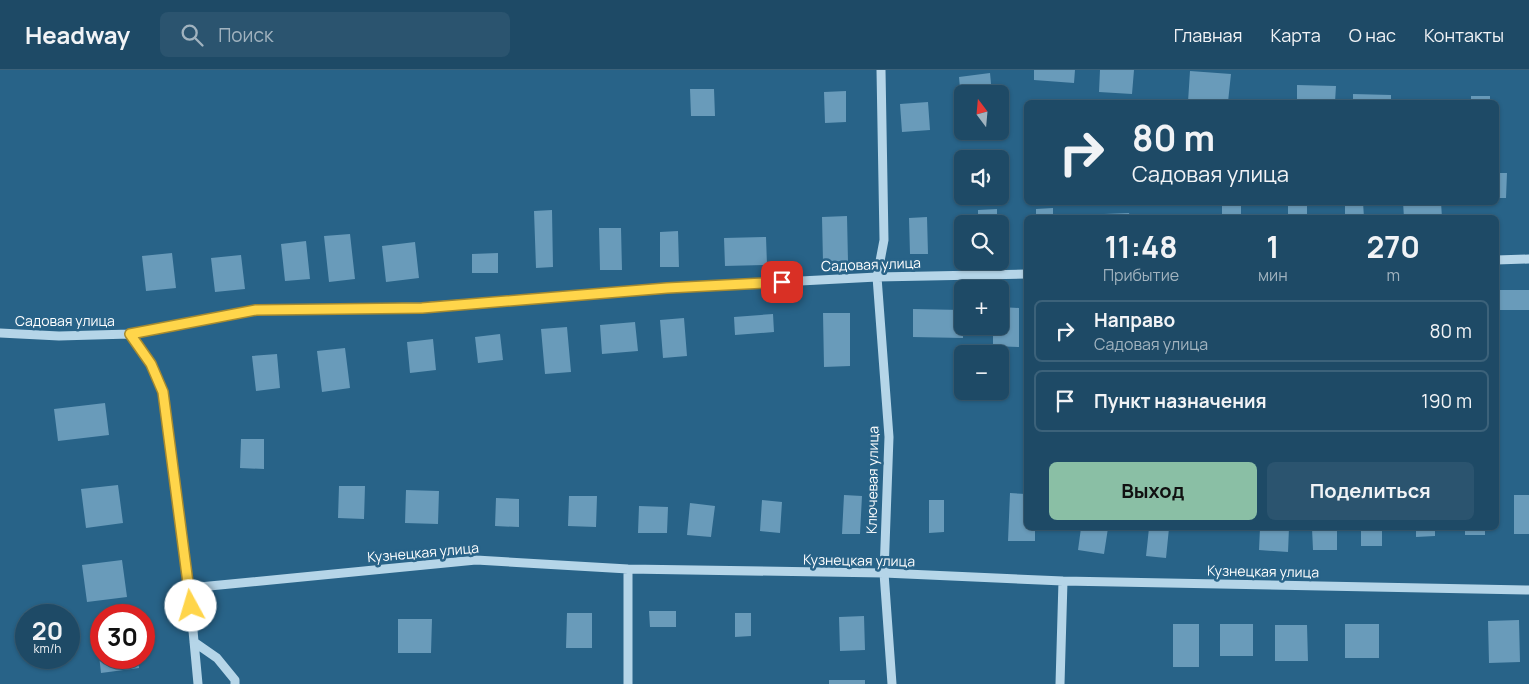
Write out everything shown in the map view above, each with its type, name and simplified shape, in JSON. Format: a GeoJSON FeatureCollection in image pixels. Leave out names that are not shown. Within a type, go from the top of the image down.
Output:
{"type":"FeatureCollection","features":[{"type":"Feature","properties":{"kind":"street","name":"Ключевая улица"},"geometry":{"type":"LineString","coordinates":[[881,70],[884,240],[877,277],[889,437],[884,573],[892,684]]}},
{"type":"Feature","properties":{"kind":"street"},"geometry":{"type":"LineString","coordinates":[[1499,260],[1529,259]]}},
{"type":"Feature","properties":{"kind":"street","name":"Садовая улица"},"geometry":{"type":"LineString","coordinates":[[0,334],[59,336],[130,334],[256,310],[422,308],[667,288],[877,277],[1024,274]]}},
{"type":"Feature","properties":{"kind":"street"},"geometry":{"type":"LineString","coordinates":[[130,334],[151,364],[163,392],[189,588],[198,684]]}},
{"type":"Feature","properties":{"kind":"street","name":"Кузнецкая улица"},"geometry":{"type":"LineString","coordinates":[[189,588],[476,560],[628,569],[884,573],[1063,581],[1529,590]]}},
{"type":"Feature","properties":{"kind":"street"},"geometry":{"type":"LineString","coordinates":[[628,569],[628,684]]}},
{"type":"Feature","properties":{"kind":"street"},"geometry":{"type":"LineString","coordinates":[[1060,684],[1063,581]]}},
{"type":"Feature","properties":{"kind":"street"},"geometry":{"type":"LineString","coordinates":[[194,642],[217,658],[235,680],[235,684]]}},
{"type":"Feature","properties":{"kind":"building"},"geometry":{"type":"Polygon","coordinates":[[[1034,70],[1075,70],[1074,83],[1034,80],[1034,70]]]}},
{"type":"Feature","properties":{"kind":"building"},"geometry":{"type":"Polygon","coordinates":[[[1100,70],[1134,70],[1132,94],[1099,92],[1100,70]]]}},
{"type":"Feature","properties":{"kind":"building"},"geometry":{"type":"Polygon","coordinates":[[[1190,71],[1231,74],[1228,100],[1188,100],[1190,71]]]}},
{"type":"Feature","properties":{"kind":"building"},"geometry":{"type":"Polygon","coordinates":[[[990,73],[991,85],[960,85],[959,77],[990,73]]]}},
{"type":"Feature","properties":{"kind":"building"},"geometry":{"type":"Polygon","coordinates":[[[1297,85],[1336,86],[1335,100],[1297,100],[1297,85]]]}},
{"type":"Feature","properties":{"kind":"building"},"geometry":{"type":"Polygon","coordinates":[[[690,89],[714,89],[715,116],[691,116],[690,89]]]}},
{"type":"Feature","properties":{"kind":"building"},"geometry":{"type":"Polygon","coordinates":[[[846,91],[846,122],[825,123],[824,92],[846,91]]]}},
{"type":"Feature","properties":{"kind":"building"},"geometry":{"type":"Polygon","coordinates":[[[1353,94],[1391,95],[1391,100],[1353,100],[1353,94]]]}},
{"type":"Feature","properties":{"kind":"building"},"geometry":{"type":"Polygon","coordinates":[[[1471,96],[1490,96],[1490,100],[1471,100],[1471,96]]]}},
{"type":"Feature","properties":{"kind":"building"},"geometry":{"type":"Polygon","coordinates":[[[928,102],[930,130],[902,132],[900,104],[928,102]]]}},
{"type":"Feature","properties":{"kind":"building"},"geometry":{"type":"Polygon","coordinates":[[[1499,173],[1507,173],[1506,198],[1499,198],[1499,173]]]}},
{"type":"Feature","properties":{"kind":"building"},"geometry":{"type":"Polygon","coordinates":[[[1222,205],[1241,205],[1241,215],[1222,215],[1222,205]]]}},
{"type":"Feature","properties":{"kind":"building"},"geometry":{"type":"Polygon","coordinates":[[[1288,205],[1307,205],[1307,215],[1288,215],[1288,205]]]}},
{"type":"Feature","properties":{"kind":"building"},"geometry":{"type":"Polygon","coordinates":[[[1345,205],[1363,205],[1364,215],[1345,215],[1345,205]]]}},
{"type":"Feature","properties":{"kind":"building"},"geometry":{"type":"Polygon","coordinates":[[[1403,205],[1441,205],[1442,215],[1404,215],[1403,205]]]}},
{"type":"Feature","properties":{"kind":"building"},"geometry":{"type":"Polygon","coordinates":[[[1053,208],[1053,215],[1036,215],[1036,209],[1053,208]]]}},
{"type":"Feature","properties":{"kind":"building"},"geometry":{"type":"Polygon","coordinates":[[[997,209],[997,215],[978,215],[978,210],[997,209]]]}},
{"type":"Feature","properties":{"kind":"building"},"geometry":{"type":"Polygon","coordinates":[[[552,210],[553,267],[536,268],[534,211],[552,210]]]}},
{"type":"Feature","properties":{"kind":"building"},"geometry":{"type":"Polygon","coordinates":[[[1129,213],[1129,215],[1104,215],[1129,213]]]}},
{"type":"Feature","properties":{"kind":"building"},"geometry":{"type":"Polygon","coordinates":[[[847,216],[848,261],[823,262],[822,217],[847,216]]]}},
{"type":"Feature","properties":{"kind":"building"},"geometry":{"type":"Polygon","coordinates":[[[927,217],[928,254],[910,254],[909,218],[927,217]]]}},
{"type":"Feature","properties":{"kind":"building"},"geometry":{"type":"Polygon","coordinates":[[[599,228],[621,228],[622,270],[600,270],[599,228]]]}},
{"type":"Feature","properties":{"kind":"building"},"geometry":{"type":"Polygon","coordinates":[[[678,231],[679,267],[660,267],[660,232],[678,231]]]}},
{"type":"Feature","properties":{"kind":"building"},"geometry":{"type":"Polygon","coordinates":[[[350,234],[355,279],[329,282],[324,236],[350,234]]]}},
{"type":"Feature","properties":{"kind":"building"},"geometry":{"type":"Polygon","coordinates":[[[766,237],[767,265],[725,266],[724,238],[766,237]]]}},
{"type":"Feature","properties":{"kind":"building"},"geometry":{"type":"Polygon","coordinates":[[[306,241],[310,279],[285,281],[281,244],[306,241]]]}},
{"type":"Feature","properties":{"kind":"building"},"geometry":{"type":"Polygon","coordinates":[[[415,242],[419,278],[386,282],[382,246],[415,242]]]}},
{"type":"Feature","properties":{"kind":"building"},"geometry":{"type":"Polygon","coordinates":[[[172,253],[176,288],[146,291],[142,256],[172,253]]]}},
{"type":"Feature","properties":{"kind":"building"},"geometry":{"type":"Polygon","coordinates":[[[498,253],[498,273],[472,273],[472,254],[498,253]]]}},
{"type":"Feature","properties":{"kind":"building"},"geometry":{"type":"Polygon","coordinates":[[[241,255],[245,289],[215,292],[211,258],[241,255]]]}},
{"type":"Feature","properties":{"kind":"building"},"geometry":{"type":"Polygon","coordinates":[[[1499,290],[1529,290],[1529,310],[1499,310],[1499,290]]]}},
{"type":"Feature","properties":{"kind":"building"},"geometry":{"type":"Polygon","coordinates":[[[1009,307],[1019,308],[1019,347],[993,345],[993,335],[1009,335],[1009,307]]]}},
{"type":"Feature","properties":{"kind":"building"},"geometry":{"type":"Polygon","coordinates":[[[913,309],[954,310],[954,335],[963,335],[963,338],[913,337],[913,309]]]}},
{"type":"Feature","properties":{"kind":"building"},"geometry":{"type":"Polygon","coordinates":[[[823,313],[850,313],[850,366],[824,367],[823,313]]]}},
{"type":"Feature","properties":{"kind":"building"},"geometry":{"type":"Polygon","coordinates":[[[773,314],[774,332],[735,335],[734,317],[773,314]]]}},
{"type":"Feature","properties":{"kind":"building"},"geometry":{"type":"Polygon","coordinates":[[[684,318],[687,356],[663,358],[660,320],[684,318]]]}},
{"type":"Feature","properties":{"kind":"building"},"geometry":{"type":"Polygon","coordinates":[[[635,322],[638,351],[602,354],[600,325],[635,322]]]}},
{"type":"Feature","properties":{"kind":"building"},"geometry":{"type":"Polygon","coordinates":[[[567,327],[571,372],[545,374],[541,329],[567,327]]]}},
{"type":"Feature","properties":{"kind":"building"},"geometry":{"type":"Polygon","coordinates":[[[500,334],[503,360],[478,363],[475,337],[500,334]]]}},
{"type":"Feature","properties":{"kind":"building"},"geometry":{"type":"Polygon","coordinates":[[[433,339],[436,370],[410,373],[407,342],[433,339]]]}},
{"type":"Feature","properties":{"kind":"building"},"geometry":{"type":"Polygon","coordinates":[[[345,348],[350,388],[322,392],[317,351],[345,348]]]}},
{"type":"Feature","properties":{"kind":"building"},"geometry":{"type":"Polygon","coordinates":[[[277,354],[280,388],[256,391],[252,356],[277,354]]]}},
{"type":"Feature","properties":{"kind":"building"},"geometry":{"type":"Polygon","coordinates":[[[105,403],[109,435],[58,441],[54,409],[105,403]]]}},
{"type":"Feature","properties":{"kind":"building"},"geometry":{"type":"Polygon","coordinates":[[[241,439],[264,439],[264,469],[240,468],[241,439]]]}},
{"type":"Feature","properties":{"kind":"building"},"geometry":{"type":"Polygon","coordinates":[[[118,485],[123,523],[86,528],[81,489],[118,485]]]}},
{"type":"Feature","properties":{"kind":"building"},"geometry":{"type":"Polygon","coordinates":[[[339,486],[365,486],[364,519],[338,518],[339,486]]]}},
{"type":"Feature","properties":{"kind":"building"},"geometry":{"type":"Polygon","coordinates":[[[406,490],[439,491],[438,524],[405,523],[406,490]]]}},
{"type":"Feature","properties":{"kind":"building"},"geometry":{"type":"Polygon","coordinates":[[[1010,493],[1024,494],[1024,530],[1035,530],[1035,541],[1008,541],[1010,493]]]}},
{"type":"Feature","properties":{"kind":"building"},"geometry":{"type":"Polygon","coordinates":[[[844,495],[862,496],[860,534],[842,534],[844,495]]]}},
{"type":"Feature","properties":{"kind":"building"},"geometry":{"type":"Polygon","coordinates":[[[1514,495],[1529,495],[1529,534],[1514,534],[1514,495]]]}},
{"type":"Feature","properties":{"kind":"building"},"geometry":{"type":"Polygon","coordinates":[[[569,496],[597,496],[596,527],[568,526],[569,496]]]}},
{"type":"Feature","properties":{"kind":"building"},"geometry":{"type":"Polygon","coordinates":[[[496,498],[519,499],[519,527],[495,526],[496,498]]]}},
{"type":"Feature","properties":{"kind":"building"},"geometry":{"type":"Polygon","coordinates":[[[762,500],[782,502],[780,533],[760,531],[762,500]]]}},
{"type":"Feature","properties":{"kind":"building"},"geometry":{"type":"Polygon","coordinates":[[[929,500],[944,500],[944,532],[929,533],[929,500]]]}},
{"type":"Feature","properties":{"kind":"building"},"geometry":{"type":"Polygon","coordinates":[[[690,503],[715,506],[711,537],[687,535],[690,503]]]}},
{"type":"Feature","properties":{"kind":"building"},"geometry":{"type":"Polygon","coordinates":[[[639,506],[668,507],[667,533],[638,533],[639,506]]]}},
{"type":"Feature","properties":{"kind":"building"},"geometry":{"type":"Polygon","coordinates":[[[1081,530],[1108,530],[1104,554],[1078,550],[1081,530]]]}},
{"type":"Feature","properties":{"kind":"building"},"geometry":{"type":"Polygon","coordinates":[[[1149,530],[1169,530],[1166,558],[1146,556],[1149,530]]]}},
{"type":"Feature","properties":{"kind":"building"},"geometry":{"type":"Polygon","coordinates":[[[1260,530],[1289,530],[1288,552],[1259,550],[1260,530]]]}},
{"type":"Feature","properties":{"kind":"building"},"geometry":{"type":"Polygon","coordinates":[[[1312,530],[1337,530],[1337,550],[1313,550],[1312,530]]]}},
{"type":"Feature","properties":{"kind":"building"},"geometry":{"type":"Polygon","coordinates":[[[1361,530],[1382,530],[1382,546],[1361,546],[1361,530]]]}},
{"type":"Feature","properties":{"kind":"building"},"geometry":{"type":"Polygon","coordinates":[[[1416,530],[1435,530],[1435,536],[1416,537],[1416,530]]]}},
{"type":"Feature","properties":{"kind":"building"},"geometry":{"type":"Polygon","coordinates":[[[1465,530],[1485,530],[1485,535],[1465,535],[1465,530]]]}},
{"type":"Feature","properties":{"kind":"building"},"geometry":{"type":"Polygon","coordinates":[[[122,560],[127,597],[87,602],[82,565],[122,560]]]}},
{"type":"Feature","properties":{"kind":"building"},"geometry":{"type":"Polygon","coordinates":[[[649,611],[676,611],[676,627],[650,627],[649,611]]]}},
{"type":"Feature","properties":{"kind":"building"},"geometry":{"type":"Polygon","coordinates":[[[567,613],[592,613],[592,648],[566,648],[567,613]]]}},
{"type":"Feature","properties":{"kind":"building"},"geometry":{"type":"Polygon","coordinates":[[[735,613],[751,613],[751,636],[735,637],[735,613]]]}},
{"type":"Feature","properties":{"kind":"building"},"geometry":{"type":"Polygon","coordinates":[[[864,616],[865,650],[840,651],[839,617],[864,616]]]}},
{"type":"Feature","properties":{"kind":"building"},"geometry":{"type":"Polygon","coordinates":[[[398,619],[432,619],[431,653],[398,653],[398,619]]]}},
{"type":"Feature","properties":{"kind":"building"},"geometry":{"type":"Polygon","coordinates":[[[1519,620],[1520,662],[1489,663],[1488,621],[1519,620]]]}},
{"type":"Feature","properties":{"kind":"building"},"geometry":{"type":"Polygon","coordinates":[[[1173,624],[1199,624],[1199,667],[1173,667],[1173,624]]]}},
{"type":"Feature","properties":{"kind":"building"},"geometry":{"type":"Polygon","coordinates":[[[1220,624],[1253,624],[1253,656],[1220,656],[1220,624]]]}},
{"type":"Feature","properties":{"kind":"building"},"geometry":{"type":"Polygon","coordinates":[[[1345,624],[1379,624],[1379,658],[1345,658],[1345,624]]]}},
{"type":"Feature","properties":{"kind":"building"},"geometry":{"type":"Polygon","coordinates":[[[1275,625],[1307,625],[1308,661],[1275,661],[1275,625]]]}},
{"type":"Feature","properties":{"kind":"building"},"geometry":{"type":"Polygon","coordinates":[[[101,669],[131,669],[101,673],[101,669]]]}},
{"type":"Feature","properties":{"kind":"building"},"geometry":{"type":"Polygon","coordinates":[[[829,680],[865,680],[865,684],[829,684],[829,680]]]}},
{"type":"Feature","properties":{"kind":"route"},"geometry":{"type":"LineString","coordinates":[[191,606],[163,392],[151,364],[130,334],[256,310],[422,308],[667,288],[782,282]]}}]}
